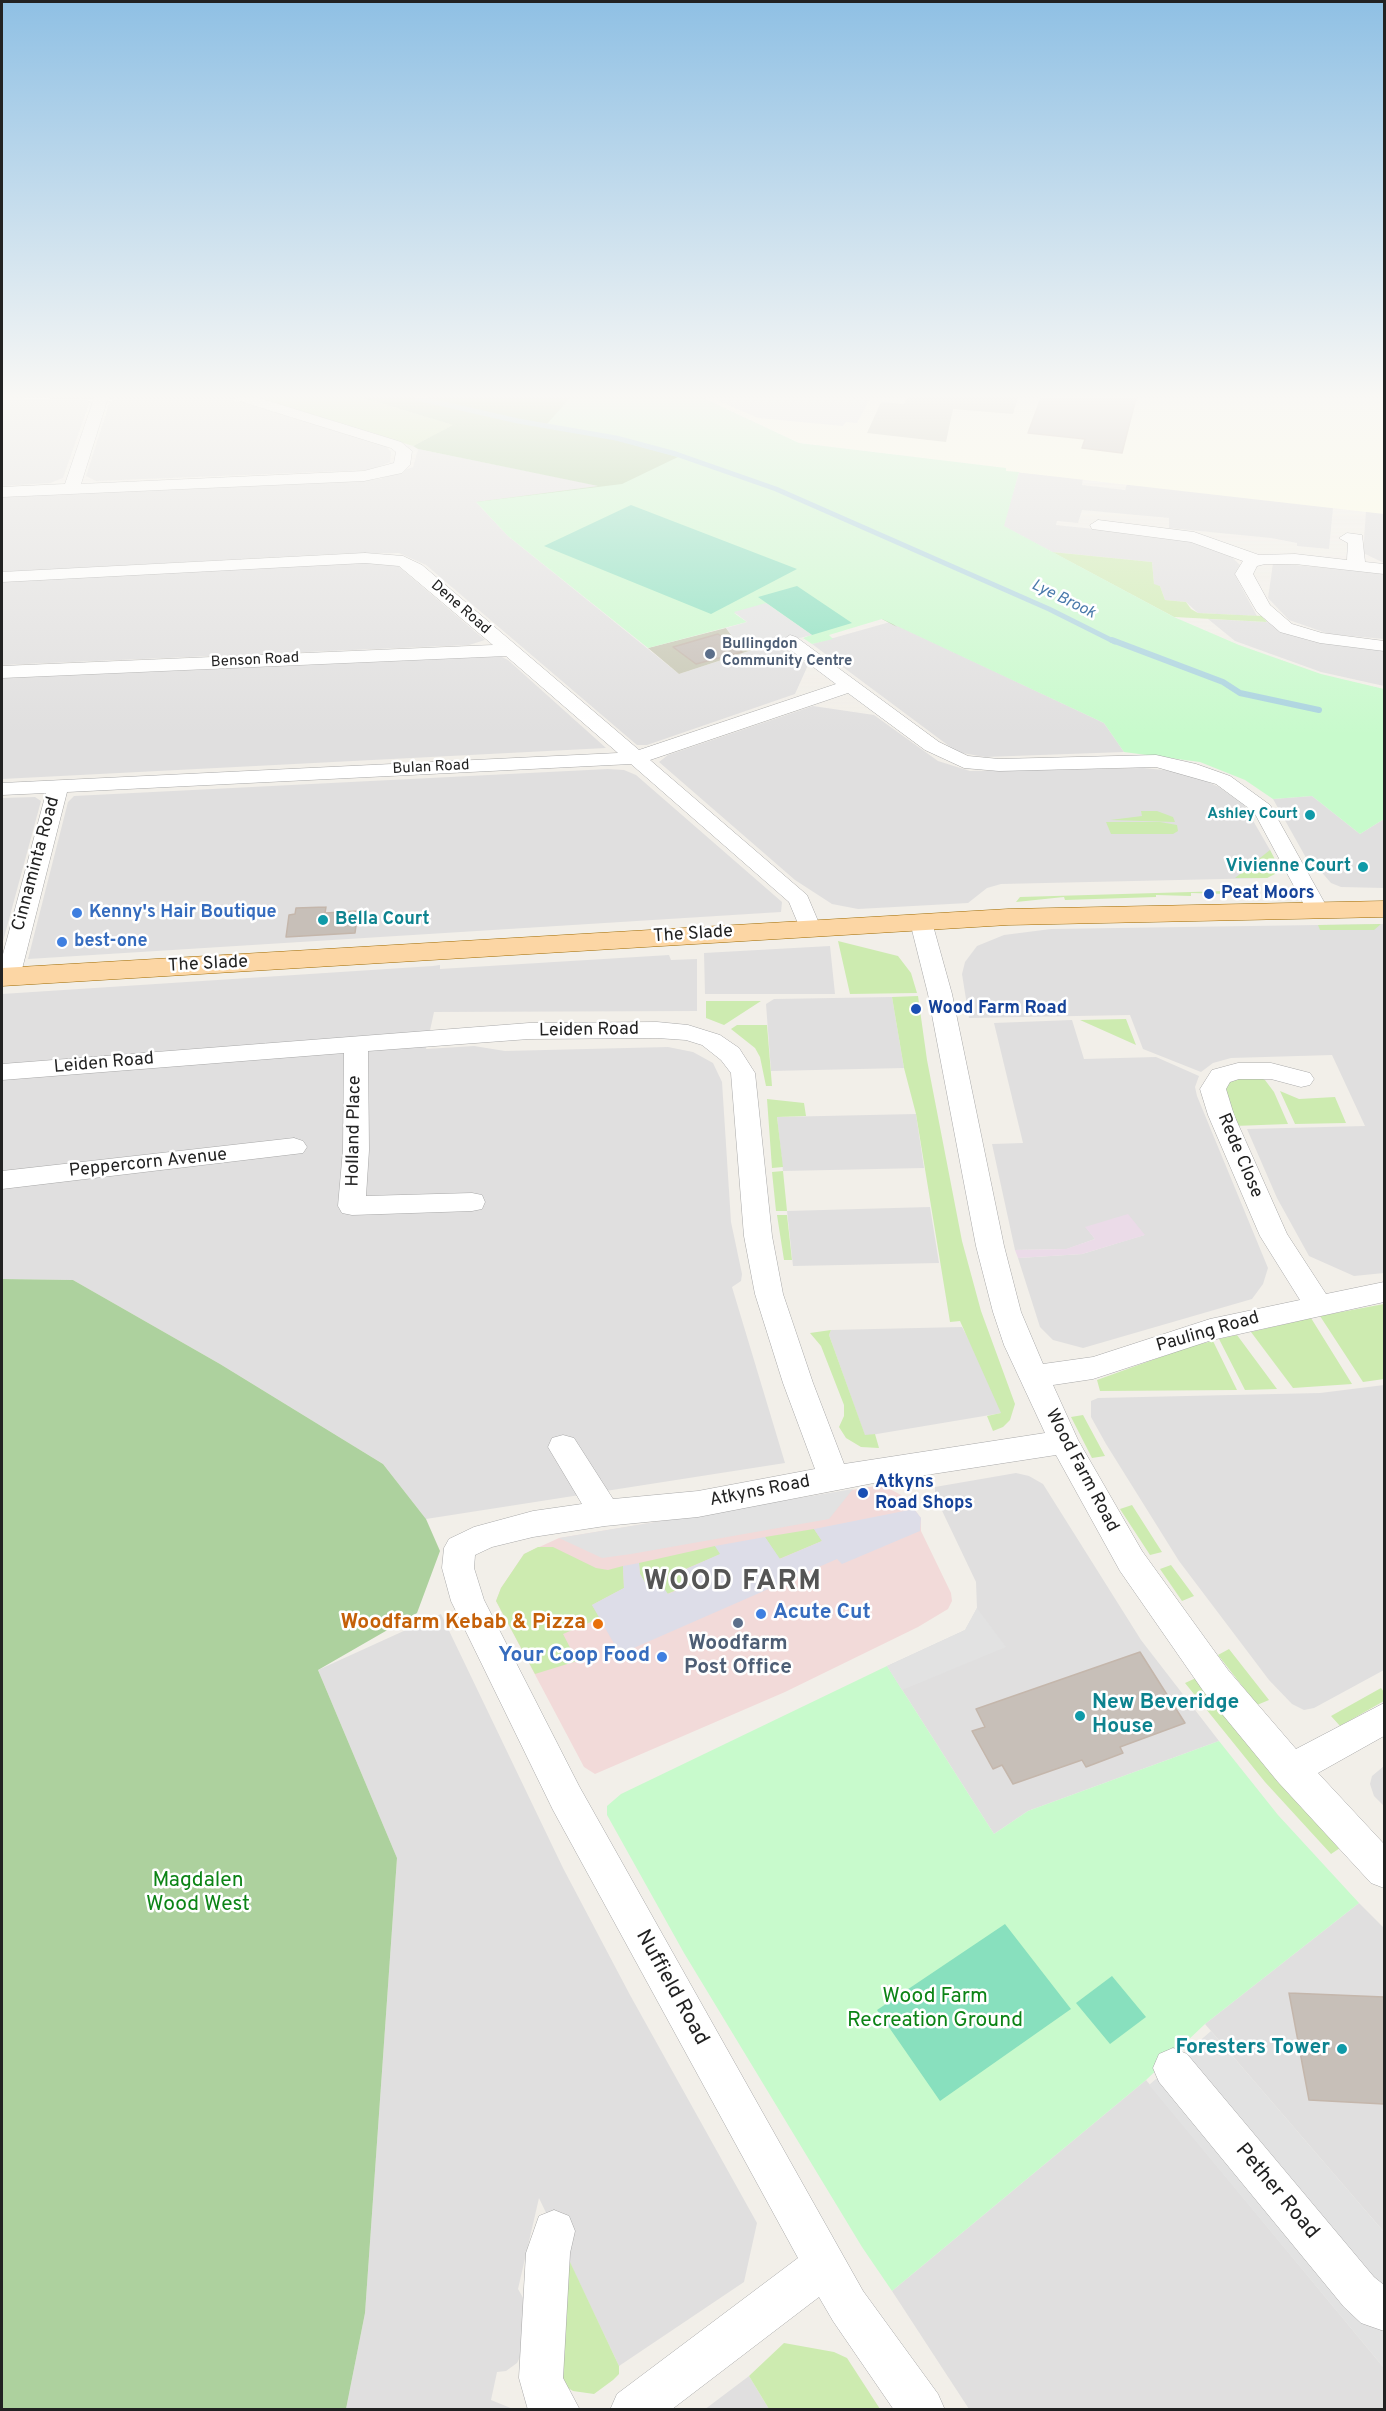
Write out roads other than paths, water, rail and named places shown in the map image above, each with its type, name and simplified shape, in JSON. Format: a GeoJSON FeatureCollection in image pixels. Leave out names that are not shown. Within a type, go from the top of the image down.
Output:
{"type":"FeatureCollection","features":[{"type":"Feature","properties":{"kind":"main road","name":"The Slade"},"geometry":{"type":"LineString","coordinates":[[5,977],[1058,915],[1384,909]]}},
{"type":"Feature","properties":{"kind":"street"},"geometry":{"type":"LineString","coordinates":[[1098,525],[1194,537],[1256,560],[1295,559],[1384,569]]}},
{"type":"Feature","properties":{"kind":"street"},"geometry":{"type":"LineString","coordinates":[[1347,538],[1356,539],[1356,565]]}},
{"type":"Feature","properties":{"kind":"street","name":"Dene Road"},"geometry":{"type":"LineString","coordinates":[[2,578],[394,558],[416,569],[789,890],[799,900],[810,928]]}},
{"type":"Feature","properties":{"kind":"street"},"geometry":{"type":"LineString","coordinates":[[1256,560],[1247,566],[1245,578],[1258,601],[1275,621],[1298,632],[1320,638],[1384,646]]}},
{"type":"Feature","properties":{"kind":"street"},"geometry":{"type":"LineString","coordinates":[[790,641],[932,746],[964,762],[999,765],[1156,761],[1189,768],[1223,780],[1247,795],[1263,809],[1317,909]]}},
{"type":"Feature","properties":{"kind":"street","name":"Benson Road"},"geometry":{"type":"LineString","coordinates":[[2,672],[508,650]]}},
{"type":"Feature","properties":{"kind":"street","name":"Bulan Road"},"geometry":{"type":"LineString","coordinates":[[2,789],[635,758],[850,686]]}},
{"type":"Feature","properties":{"kind":"street","name":"Cinnaminta Road"},"geometry":{"type":"LineString","coordinates":[[5,977],[58,786]]}},
{"type":"Feature","properties":{"kind":"street","name":"Wood Farm Road"},"geometry":{"type":"LineString","coordinates":[[921,922],[939,994],[990,1246],[1007,1312],[1033,1377],[1064,1442],[1104,1517],[1131,1561],[1216,1681],[1291,1770],[1384,1870]]}},
{"type":"Feature","properties":{"kind":"street","name":"Leiden Road"},"geometry":{"type":"LineString","coordinates":[[2,1072],[529,1031],[657,1030],[688,1033],[723,1047],[739,1063],[743,1073],[758,1236],[769,1294],[798,1383],[834,1478]]}},
{"type":"Feature","properties":{"kind":"street","name":"Holland Place"},"geometry":{"type":"LineString","coordinates":[[356,1044],[356,1150],[352,1206],[472,1202]]}},
{"type":"Feature","properties":{"kind":"street","name":"Rede Close"},"geometry":{"type":"LineString","coordinates":[[1301,1079],[1281,1072],[1238,1071],[1221,1076],[1213,1089],[1221,1115],[1274,1236],[1318,1305]]}},
{"type":"Feature","properties":{"kind":"street","name":"Peppercorn Avenue"},"geometry":{"type":"LineString","coordinates":[[2,1180],[294,1147]]}},
{"type":"Feature","properties":{"kind":"street","name":"Pauling Road"},"geometry":{"type":"LineString","coordinates":[[1033,1377],[1093,1368],[1210,1330],[1384,1292]]}},
{"type":"Feature","properties":{"kind":"street","name":"Atkyns Road"},"geometry":{"type":"LineString","coordinates":[[460,1548],[485,1536],[532,1524],[605,1513],[698,1504],[834,1478],[1064,1442]]}},
{"type":"Feature","properties":{"kind":"street"},"geometry":{"type":"LineString","coordinates":[[563,1447],[605,1513]]}},
{"type":"Feature","properties":{"kind":"street","name":"Nuffield Road"},"geometry":{"type":"LineString","coordinates":[[460,1548],[458,1569],[468,1601],[566,1798],[848,2306],[922,2409]]}},
{"type":"Feature","properties":{"kind":"street"},"geometry":{"type":"LineString","coordinates":[[1291,1770],[1384,1719]]}},
{"type":"Feature","properties":{"kind":"street","name":"Pether Road"},"geometry":{"type":"LineString","coordinates":[[1173,2067],[1359,2292],[1377,2307],[1384,2309]]}},
{"type":"Feature","properties":{"kind":"street"},"geometry":{"type":"LineString","coordinates":[[554,2231],[548,2253],[541,2378],[546,2398],[557,2409]]}},
{"type":"Feature","properties":{"kind":"street"},"geometry":{"type":"LineString","coordinates":[[633,2409],[825,2265]]}},
{"type":"Feature","properties":{"kind":"waterway","name":"Lye Brook"},"geometry":{"type":"LineString","coordinates":[[825,511],[1049,609],[1115,642]]}},
{"type":"Feature","properties":{"kind":"waterway","name":"Lye Brook"},"geometry":{"type":"LineString","coordinates":[[1112,640],[1223,682],[1240,693],[1319,710]]}},
{"type":"Feature","properties":{"kind":"place","name":"Bullingdon Community Centre"},"geometry":{"type":"Point","coordinates":[710,654]}},
{"type":"Feature","properties":{"kind":"place","name":"Ashley Court"},"geometry":{"type":"Point","coordinates":[1310,815]}},
{"type":"Feature","properties":{"kind":"place","name":"Vivienne Court"},"geometry":{"type":"Point","coordinates":[1363,867]}},
{"type":"Feature","properties":{"kind":"place","name":"Peat Moors"},"geometry":{"type":"Point","coordinates":[1209,894]}},
{"type":"Feature","properties":{"kind":"place","name":"Kenny's Hair Boutique"},"geometry":{"type":"Point","coordinates":[77,913]}},
{"type":"Feature","properties":{"kind":"place","name":"Bella Court"},"geometry":{"type":"Point","coordinates":[323,920]}},
{"type":"Feature","properties":{"kind":"place","name":"best-one"},"geometry":{"type":"Point","coordinates":[62,942]}},
{"type":"Feature","properties":{"kind":"place","name":"Wood Farm Road"},"geometry":{"type":"Point","coordinates":[916,1009]}},
{"type":"Feature","properties":{"kind":"place","name":"Atkyns Road Shops"},"geometry":{"type":"Point","coordinates":[863,1493]}},
{"type":"Feature","properties":{"kind":"place","name":"Acute Cut"},"geometry":{"type":"Point","coordinates":[761,1614]}},
{"type":"Feature","properties":{"kind":"place","name":"Woodfarm Post Office"},"geometry":{"type":"Point","coordinates":[738,1623]}},
{"type":"Feature","properties":{"kind":"place","name":"Woodfarm Kebab & Pizza"},"geometry":{"type":"Point","coordinates":[598,1624]}},
{"type":"Feature","properties":{"kind":"place","name":"Your Coop Food"},"geometry":{"type":"Point","coordinates":[662,1657]}},
{"type":"Feature","properties":{"kind":"place","name":"New Beveridge House"},"geometry":{"type":"Point","coordinates":[1080,1716]}},
{"type":"Feature","properties":{"kind":"place","name":"Foresters Tower"},"geometry":{"type":"Point","coordinates":[1342,2049]}},
{"type":"Feature","properties":{"kind":"district","name":"WOOD FARM"},"geometry":{"type":"Point","coordinates":[733,1583]}},
{"type":"Feature","properties":{"kind":"park label","name":"Magdalen Wood West"},"geometry":{"type":"Point","coordinates":[198,1894]}},
{"type":"Feature","properties":{"kind":"park label","name":"Wood Farm Recreation Ground"},"geometry":{"type":"Point","coordinates":[935,2010]}}]}
